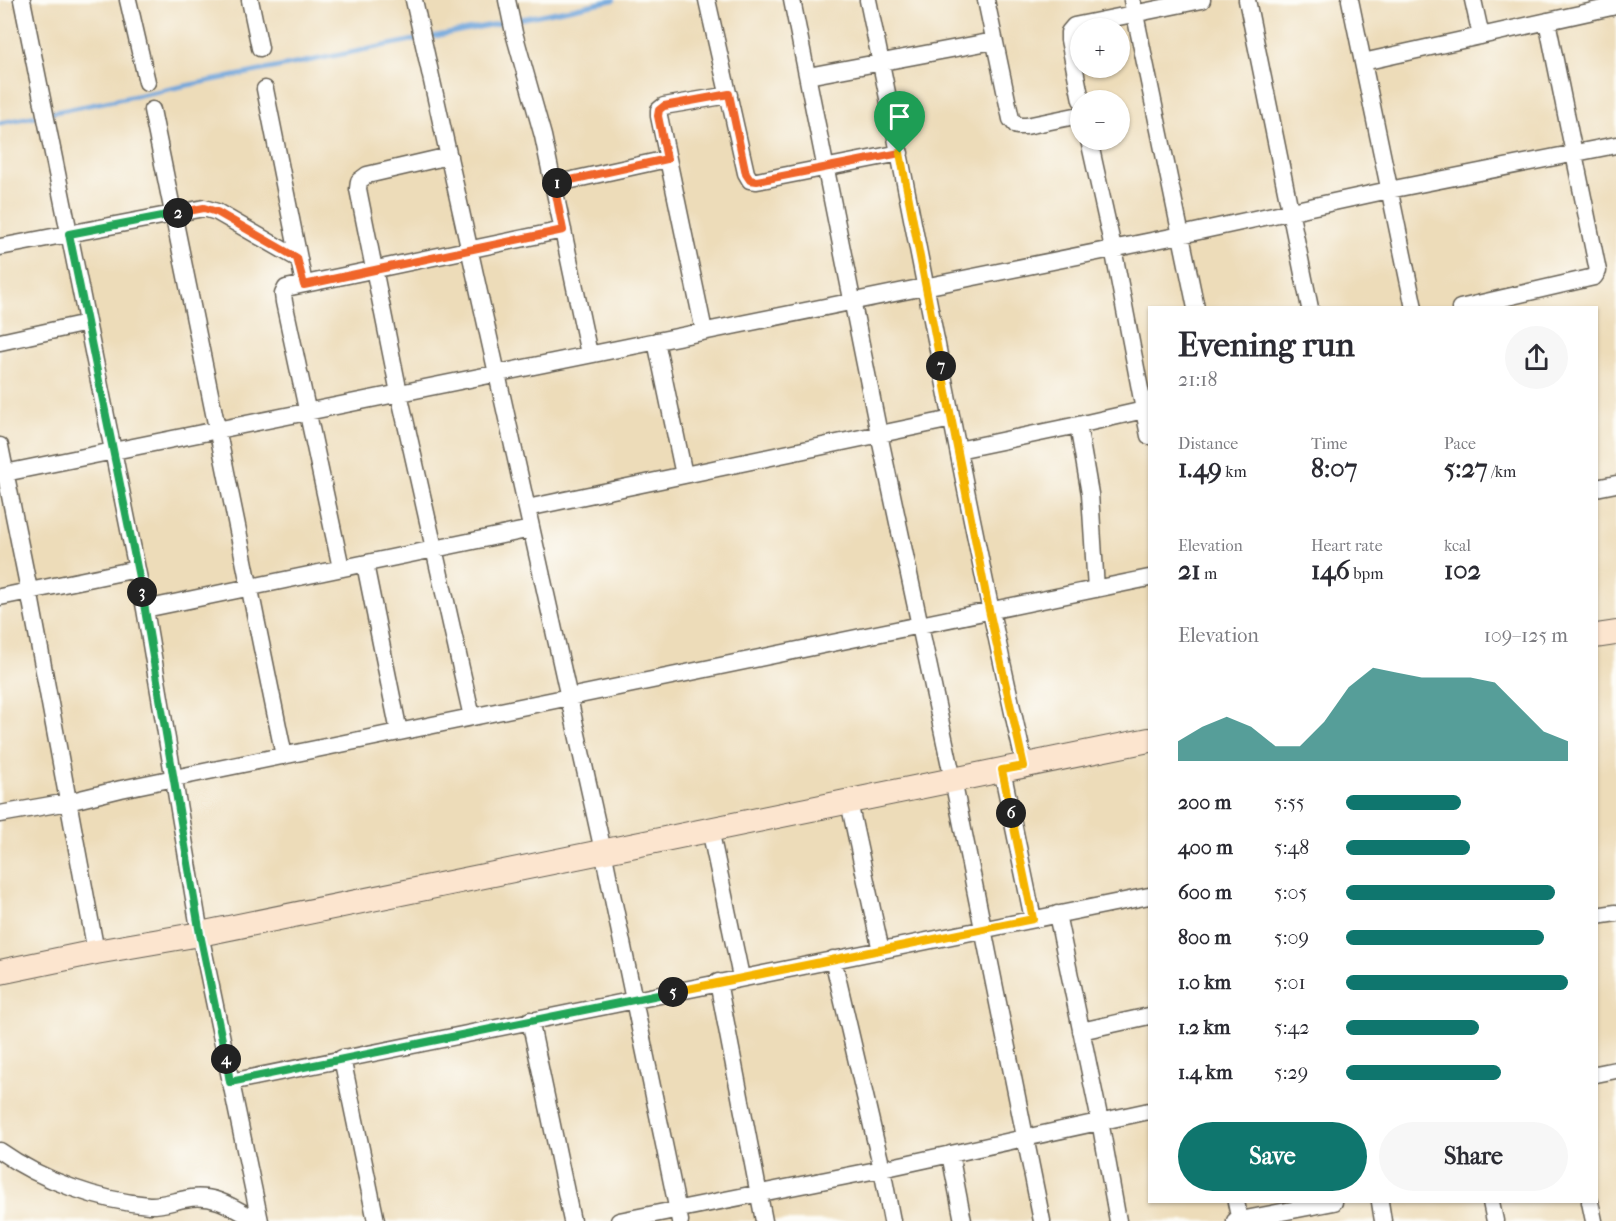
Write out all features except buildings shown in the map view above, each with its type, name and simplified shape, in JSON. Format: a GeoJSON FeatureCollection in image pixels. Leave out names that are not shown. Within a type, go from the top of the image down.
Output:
{"type":"FeatureCollection","features":[{"type":"Feature","properties":{"kind":"street"},"geometry":{"type":"LineString","coordinates":[[22,0],[145,609],[200,934],[259,1221]]}},
{"type":"Feature","properties":{"kind":"street"},"geometry":{"type":"LineString","coordinates":[[128,0],[147,82]]}},
{"type":"Feature","properties":{"kind":"street"},"geometry":{"type":"LineString","coordinates":[[250,0],[260,48]]}},
{"type":"Feature","properties":{"kind":"street"},"geometry":{"type":"LineString","coordinates":[[414,0],[603,851],[679,1215]]}},
{"type":"Feature","properties":{"kind":"street"},"geometry":{"type":"LineString","coordinates":[[507,0],[543,136],[589,354]]}},
{"type":"Feature","properties":{"kind":"street"},"geometry":{"type":"LineString","coordinates":[[706,0],[746,174],[750,180],[757,181],[900,153]]}},
{"type":"Feature","properties":{"kind":"street"},"geometry":{"type":"LineString","coordinates":[[792,0],[879,434],[953,780],[1042,1221]]}},
{"type":"Feature","properties":{"kind":"street"},"geometry":{"type":"LineString","coordinates":[[868,0],[989,610],[1033,919]]}},
{"type":"Feature","properties":{"kind":"street"},"geometry":{"type":"LineString","coordinates":[[986,0],[1011,119],[1017,126],[1026,126],[1070,117]]}},
{"type":"Feature","properties":{"kind":"street"},"geometry":{"type":"LineString","coordinates":[[1079,90],[1069,32],[1074,26],[1133,7],[1202,0]]}},
{"type":"Feature","properties":{"kind":"street"},"geometry":{"type":"LineString","coordinates":[[1247,0],[1310,306]]}},
{"type":"Feature","properties":{"kind":"street"},"geometry":{"type":"LineString","coordinates":[[1350,0],[1414,306]]}},
{"type":"Feature","properties":{"kind":"street"},"geometry":{"type":"LineString","coordinates":[[1473,0],[1481,36]]}},
{"type":"Feature","properties":{"kind":"street"},"geometry":{"type":"LineString","coordinates":[[1363,62],[1616,6]]}},
{"type":"Feature","properties":{"kind":"street"},"geometry":{"type":"LineString","coordinates":[[1133,7],[1196,306]]}},
{"type":"Feature","properties":{"kind":"street"},"geometry":{"type":"LineString","coordinates":[[1478,306],[1532,300],[1594,277],[1598,271],[1547,21]]}},
{"type":"Feature","properties":{"kind":"street"},"geometry":{"type":"LineString","coordinates":[[808,76],[994,41]]}},
{"type":"Feature","properties":{"kind":"street"},"geometry":{"type":"LineString","coordinates":[[265,89],[304,285]]}},
{"type":"Feature","properties":{"kind":"street"},"geometry":{"type":"LineString","coordinates":[[704,331],[658,116],[659,110],[664,106],[729,94]]}},
{"type":"Feature","properties":{"kind":"street"},"geometry":{"type":"LineString","coordinates":[[152,110],[284,756]]}},
{"type":"Feature","properties":{"kind":"street"},"geometry":{"type":"LineString","coordinates":[[3,473],[1616,145]]}},
{"type":"Feature","properties":{"kind":"street"},"geometry":{"type":"LineString","coordinates":[[1091,150],[1113,248],[1148,431]]}},
{"type":"Feature","properties":{"kind":"street"},"geometry":{"type":"LineString","coordinates":[[449,156],[367,175],[359,181],[358,189],[399,393],[472,717]]}},
{"type":"Feature","properties":{"kind":"street"},"geometry":{"type":"LineString","coordinates":[[554,184],[667,159]]}},
{"type":"Feature","properties":{"kind":"street"},"geometry":{"type":"LineString","coordinates":[[0,247],[173,214],[211,209],[297,258]]}},
{"type":"Feature","properties":{"kind":"street"},"geometry":{"type":"LineString","coordinates":[[341,567],[283,294],[286,288],[563,230]]}},
{"type":"Feature","properties":{"kind":"street"},"geometry":{"type":"LineString","coordinates":[[0,342],[87,323]]}},
{"type":"Feature","properties":{"kind":"street"},"geometry":{"type":"LineString","coordinates":[[656,340],[684,475]]}},
{"type":"Feature","properties":{"kind":"street"},"geometry":{"type":"LineString","coordinates":[[958,450],[1144,410]]}},
{"type":"Feature","properties":{"kind":"street"},"geometry":{"type":"LineString","coordinates":[[527,508],[952,419]]}},
{"type":"Feature","properties":{"kind":"street"},"geometry":{"type":"LineString","coordinates":[[1078,425],[1090,494],[1096,589]]}},
{"type":"Feature","properties":{"kind":"street"},"geometry":{"type":"LineString","coordinates":[[0,446],[3,473],[29,590],[96,952]]}},
{"type":"Feature","properties":{"kind":"street"},"geometry":{"type":"LineString","coordinates":[[1598,488],[1616,484]]}},
{"type":"Feature","properties":{"kind":"street"},"geometry":{"type":"LineString","coordinates":[[145,609],[531,529]]}},
{"type":"Feature","properties":{"kind":"street"},"geometry":{"type":"LineString","coordinates":[[365,564],[399,732]]}},
{"type":"Feature","properties":{"kind":"street"},"geometry":{"type":"LineString","coordinates":[[0,597],[137,569]]}},
{"type":"Feature","properties":{"kind":"street"},"geometry":{"type":"LineString","coordinates":[[1,810],[68,802],[1148,578]]}},
{"type":"Feature","properties":{"kind":"street"},"geometry":{"type":"LineString","coordinates":[[1598,636],[1616,633]]}},
{"type":"Feature","properties":{"kind":"street"},"geometry":{"type":"LineString","coordinates":[[0,972],[200,934],[1148,740]]}},
{"type":"Feature","properties":{"kind":"street"},"geometry":{"type":"LineString","coordinates":[[849,802],[881,951]]}},
{"type":"Feature","properties":{"kind":"street"},"geometry":{"type":"LineString","coordinates":[[710,829],[741,977]]}},
{"type":"Feature","properties":{"kind":"street"},"geometry":{"type":"LineString","coordinates":[[230,1082],[1148,896]]}},
{"type":"Feature","properties":{"kind":"street"},"geometry":{"type":"LineString","coordinates":[[1598,916],[1616,913]]}},
{"type":"Feature","properties":{"kind":"street"},"geometry":{"type":"LineString","coordinates":[[1057,914],[1100,1121],[1118,1221]]}},
{"type":"Feature","properties":{"kind":"street"},"geometry":{"type":"LineString","coordinates":[[832,959],[882,1169],[892,1221]]}},
{"type":"Feature","properties":{"kind":"street"},"geometry":{"type":"LineString","coordinates":[[718,982],[764,1221]]}},
{"type":"Feature","properties":{"kind":"street"},"geometry":{"type":"LineString","coordinates":[[1081,1031],[1148,1016]]}},
{"type":"Feature","properties":{"kind":"street"},"geometry":{"type":"LineString","coordinates":[[530,1020],[572,1221]]}},
{"type":"Feature","properties":{"kind":"street"},"geometry":{"type":"LineString","coordinates":[[342,1058],[376,1221]]}},
{"type":"Feature","properties":{"kind":"street"},"geometry":{"type":"LineString","coordinates":[[1598,1074],[1616,1070]]}},
{"type":"Feature","properties":{"kind":"street"},"geometry":{"type":"LineString","coordinates":[[619,1221],[679,1215],[759,1192],[882,1169],[1148,1111]]}},
{"type":"Feature","properties":{"kind":"street"},"geometry":{"type":"LineString","coordinates":[[0,1151],[18,1164],[69,1188],[152,1205],[206,1197],[224,1201],[259,1221]]}},
{"type":"Feature","properties":{"kind":"street"},"geometry":{"type":"LineString","coordinates":[[950,1154],[963,1221]]}},
{"type":"Feature","properties":{"kind":"street"},"geometry":{"type":"LineString","coordinates":[[1236,1203],[1238,1221],[1329,1203]]}},
{"type":"Feature","properties":{"kind":"street"},"geometry":{"type":"LineString","coordinates":[[1380,1203],[1383,1221]]}},
{"type":"Feature","properties":{"kind":"street"},"geometry":{"type":"LineString","coordinates":[[1491,1203],[1495,1221]]}},
{"type":"Feature","properties":{"kind":"street"},"geometry":{"type":"LineString","coordinates":[[1590,1203],[1594,1221]]}},
{"type":"Feature","properties":{"kind":"waterway"},"geometry":{"type":"LineString","coordinates":[[426,38],[614,0]]}},
{"type":"Feature","properties":{"kind":"waterway"},"geometry":{"type":"LineString","coordinates":[[50,113],[418,39]]}},
{"type":"Feature","properties":{"kind":"waterway"},"geometry":{"type":"LineString","coordinates":[[0,123],[41,115]]}},
{"type":"Feature","properties":{"kind":"route"},"geometry":{"type":"LineString","coordinates":[[729,94],[746,174],[750,180],[757,181],[900,153],[989,610],[1024,766],[1002,770],[1033,919],[230,1082],[200,934],[145,609],[69,234],[204,208],[217,212],[297,258],[304,285],[375,271],[563,230],[554,184],[667,159],[658,116],[659,110],[664,106],[729,94]]}}]}
